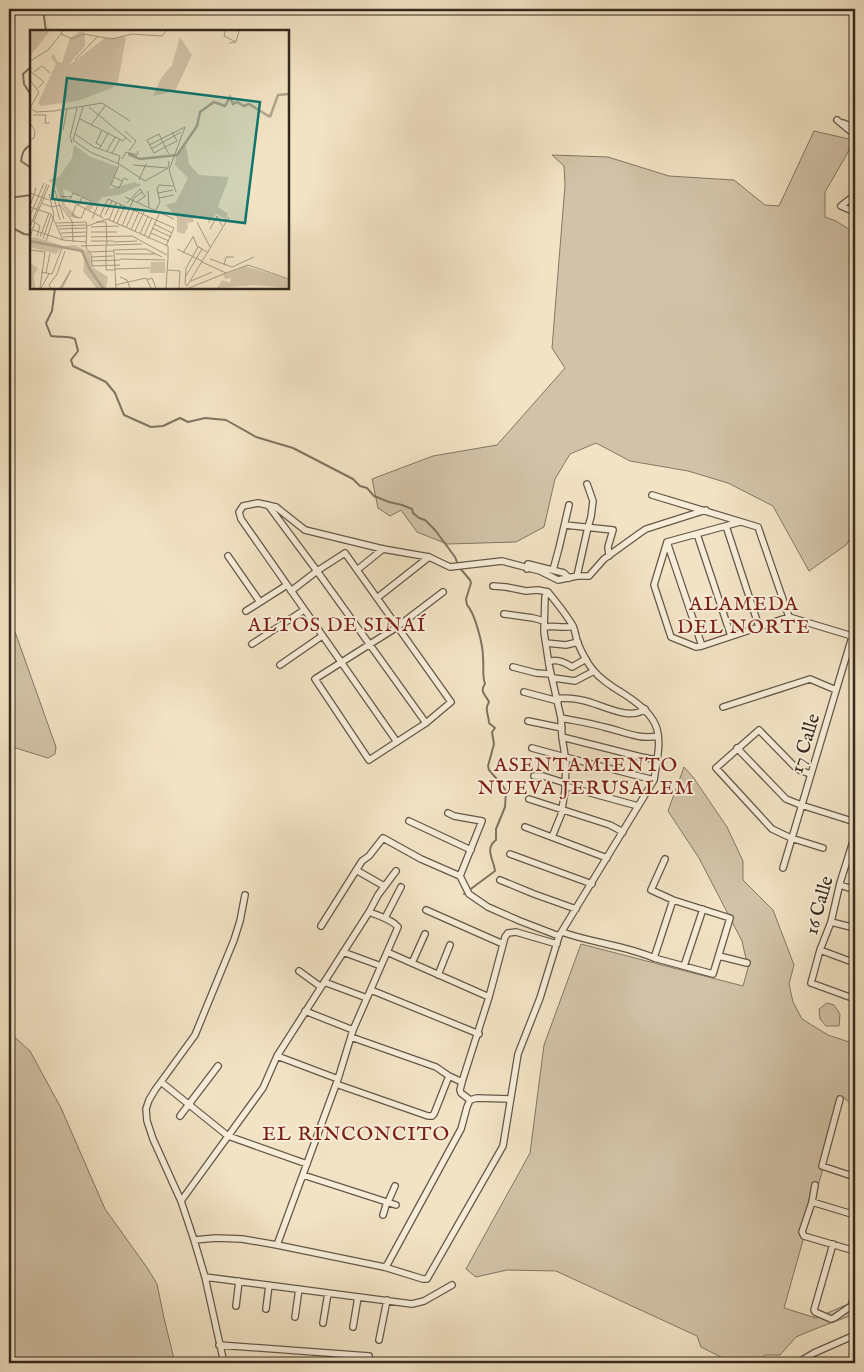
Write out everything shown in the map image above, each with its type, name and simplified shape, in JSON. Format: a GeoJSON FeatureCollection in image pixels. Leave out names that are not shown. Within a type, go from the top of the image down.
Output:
{"type":"FeatureCollection","features":[{"type":"Feature","properties":{"kind":"street"},"geometry":{"type":"LineString","coordinates":[[855,128],[837,120],[855,135]]}},
{"type":"Feature","properties":{"kind":"street"},"geometry":{"type":"LineString","coordinates":[[855,195],[841,206],[855,212]]}},
{"type":"Feature","properties":{"kind":"street"},"geometry":{"type":"LineString","coordinates":[[577,576],[591,517],[592,501],[587,484]]}},
{"type":"Feature","properties":{"kind":"street"},"geometry":{"type":"LineString","coordinates":[[652,495],[758,527],[789,617]]}},
{"type":"Feature","properties":{"kind":"street"},"geometry":{"type":"LineString","coordinates":[[397,742],[240,519],[239,512],[243,506],[258,503],[276,507],[305,530],[382,549],[430,557],[450,567],[502,561],[540,571],[558,580],[577,576],[589,576],[609,556],[646,529],[706,510]]}},
{"type":"Feature","properties":{"kind":"street"},"geometry":{"type":"LineString","coordinates":[[552,570],[569,504]]}},
{"type":"Feature","properties":{"kind":"street"},"geometry":{"type":"LineString","coordinates":[[268,505],[318,571],[426,723]]}},
{"type":"Feature","properties":{"kind":"street"},"geometry":{"type":"LineString","coordinates":[[667,542],[742,522]]}},
{"type":"Feature","properties":{"kind":"street"},"geometry":{"type":"LineString","coordinates":[[565,525],[613,530],[608,547],[609,556]]}},
{"type":"Feature","properties":{"kind":"street"},"geometry":{"type":"LineString","coordinates":[[726,526],[759,626]]}},
{"type":"Feature","properties":{"kind":"street"},"geometry":{"type":"LineString","coordinates":[[696,534],[731,636]]}},
{"type":"Feature","properties":{"kind":"street"},"geometry":{"type":"LineString","coordinates":[[667,542],[654,585],[671,637],[696,646],[702,646],[789,617],[852,636]]}},
{"type":"Feature","properties":{"kind":"street"},"geometry":{"type":"LineString","coordinates":[[667,542],[702,646]]}},
{"type":"Feature","properties":{"kind":"street"},"geometry":{"type":"LineString","coordinates":[[357,570],[382,549]]}},
{"type":"Feature","properties":{"kind":"street"},"geometry":{"type":"LineString","coordinates":[[291,591],[345,553],[397,627],[451,702],[426,723],[369,760],[316,679],[397,627],[443,592]]}},
{"type":"Feature","properties":{"kind":"street"},"geometry":{"type":"LineString","coordinates":[[228,556],[260,602]]}},
{"type":"Feature","properties":{"kind":"street"},"geometry":{"type":"LineString","coordinates":[[377,598],[430,557]]}},
{"type":"Feature","properties":{"kind":"street"},"geometry":{"type":"LineString","coordinates":[[527,569],[528,564],[564,574],[568,579]]}},
{"type":"Feature","properties":{"kind":"street"},"geometry":{"type":"LineString","coordinates":[[246,611],[287,585]]}},
{"type":"Feature","properties":{"kind":"street"},"geometry":{"type":"LineString","coordinates":[[194,1240],[210,1238],[278,1245],[384,1267],[427,1279],[503,1146],[510,1098],[521,1046],[540,998],[557,944],[561,934],[654,780],[658,753],[658,736],[656,724],[645,709],[604,681],[594,671],[578,642],[573,626],[548,592],[493,586]]}},
{"type":"Feature","properties":{"kind":"street"},"geometry":{"type":"LineString","coordinates":[[548,592],[545,597],[544,624],[549,662],[561,718],[565,758],[565,785],[562,809],[552,837]]}},
{"type":"Feature","properties":{"kind":"street"},"geometry":{"type":"LineString","coordinates":[[252,644],[304,610]]}},
{"type":"Feature","properties":{"kind":"street"},"geometry":{"type":"LineString","coordinates":[[504,614],[533,618],[544,624],[565,628],[573,626]]}},
{"type":"Feature","properties":{"kind":"street","name":"17 Calle"},"geometry":{"type":"LineString","coordinates":[[783,868],[855,626]]}},
{"type":"Feature","properties":{"kind":"street"},"geometry":{"type":"LineString","coordinates":[[280,665],[322,636]]}},
{"type":"Feature","properties":{"kind":"street"},"geometry":{"type":"LineString","coordinates":[[546,643],[566,645],[578,642]]}},
{"type":"Feature","properties":{"kind":"street"},"geometry":{"type":"LineString","coordinates":[[549,662],[551,660],[557,661],[572,667],[586,659]]}},
{"type":"Feature","properties":{"kind":"street"},"geometry":{"type":"LineString","coordinates":[[513,667],[554,678],[575,681],[594,671]]}},
{"type":"Feature","properties":{"kind":"street"},"geometry":{"type":"LineString","coordinates":[[723,707],[810,679],[836,690]]}},
{"type":"Feature","properties":{"kind":"street"},"geometry":{"type":"LineString","coordinates":[[524,692],[558,699],[581,700],[631,714],[640,713],[645,709]]}},
{"type":"Feature","properties":{"kind":"street"},"geometry":{"type":"LineString","coordinates":[[561,718],[606,727],[636,736],[650,738],[658,736]]}},
{"type":"Feature","properties":{"kind":"street"},"geometry":{"type":"LineString","coordinates":[[528,721],[562,728]]}},
{"type":"Feature","properties":{"kind":"street"},"geometry":{"type":"LineString","coordinates":[[810,774],[797,769],[759,730],[716,768],[772,829],[791,838],[824,848]]}},
{"type":"Feature","properties":{"kind":"street"},"geometry":{"type":"LineString","coordinates":[[562,737],[657,760]]}},
{"type":"Feature","properties":{"kind":"street"},"geometry":{"type":"LineString","coordinates":[[532,748],[654,780]]}},
{"type":"Feature","properties":{"kind":"street"},"geometry":{"type":"LineString","coordinates":[[738,748],[786,799],[855,822]]}},
{"type":"Feature","properties":{"kind":"street"},"geometry":{"type":"LineString","coordinates":[[534,776],[543,776],[565,785],[638,806]]}},
{"type":"Feature","properties":{"kind":"street"},"geometry":{"type":"LineString","coordinates":[[529,799],[610,825],[623,832]]}},
{"type":"Feature","properties":{"kind":"street"},"geometry":{"type":"LineString","coordinates":[[448,813],[454,816],[482,821],[460,876]]}},
{"type":"Feature","properties":{"kind":"street"},"geometry":{"type":"LineString","coordinates":[[409,821],[471,850]]}},
{"type":"Feature","properties":{"kind":"street"},"geometry":{"type":"LineString","coordinates":[[525,827],[607,858]]}},
{"type":"Feature","properties":{"kind":"street","name":"16 Calle"},"geometry":{"type":"LineString","coordinates":[[855,835],[831,922],[820,950],[811,983],[855,999]]}},
{"type":"Feature","properties":{"kind":"street"},"geometry":{"type":"LineString","coordinates":[[321,926],[362,860],[369,856],[383,838],[421,859],[460,876],[469,894],[488,907],[520,921],[561,934],[619,947],[713,974],[730,918],[673,900],[651,890],[664,859]]}},
{"type":"Feature","properties":{"kind":"street"},"geometry":{"type":"LineString","coordinates":[[510,854],[592,884]]}},
{"type":"Feature","properties":{"kind":"street"},"geometry":{"type":"LineString","coordinates":[[849,854],[855,856]]}},
{"type":"Feature","properties":{"kind":"street"},"geometry":{"type":"LineString","coordinates":[[356,870],[384,886]]}},
{"type":"Feature","properties":{"kind":"street"},"geometry":{"type":"LineString","coordinates":[[181,1201],[263,1088],[277,1056],[384,886],[396,871]]}},
{"type":"Feature","properties":{"kind":"street"},"geometry":{"type":"LineString","coordinates":[[500,880],[576,909]]}},
{"type":"Feature","properties":{"kind":"street"},"geometry":{"type":"LineString","coordinates":[[840,885],[855,890]]}},
{"type":"Feature","properties":{"kind":"street"},"geometry":{"type":"LineString","coordinates":[[385,918],[401,886]]}},
{"type":"Feature","properties":{"kind":"street"},"geometry":{"type":"LineString","coordinates":[[224,1363],[205,1276],[194,1240],[181,1201],[153,1139],[147,1122],[146,1109],[149,1100],[195,1035],[234,940],[245,895]]}},
{"type":"Feature","properties":{"kind":"street"},"geometry":{"type":"LineString","coordinates":[[654,958],[673,900]]}},
{"type":"Feature","properties":{"kind":"street"},"geometry":{"type":"LineString","coordinates":[[684,966],[703,909]]}},
{"type":"Feature","properties":{"kind":"street"},"geometry":{"type":"LineString","coordinates":[[426,910],[503,944]]}},
{"type":"Feature","properties":{"kind":"street"},"geometry":{"type":"LineString","coordinates":[[278,1245],[337,1081],[353,1030],[398,927],[385,918],[369,912]]}},
{"type":"Feature","properties":{"kind":"street"},"geometry":{"type":"LineString","coordinates":[[831,922],[855,928]]}},
{"type":"Feature","properties":{"kind":"street"},"geometry":{"type":"LineString","coordinates":[[470,1100],[460,1090],[490,997],[505,937],[511,932],[516,932],[557,944]]}},
{"type":"Feature","properties":{"kind":"street"},"geometry":{"type":"LineString","coordinates":[[412,963],[425,934]]}},
{"type":"Feature","properties":{"kind":"street"},"geometry":{"type":"LineString","coordinates":[[438,975],[450,945]]}},
{"type":"Feature","properties":{"kind":"street"},"geometry":{"type":"LineString","coordinates":[[820,950],[855,963]]}},
{"type":"Feature","properties":{"kind":"street"},"geometry":{"type":"LineString","coordinates":[[343,952],[380,966]]}},
{"type":"Feature","properties":{"kind":"street"},"geometry":{"type":"LineString","coordinates":[[386,952],[490,997]]}},
{"type":"Feature","properties":{"kind":"street"},"geometry":{"type":"LineString","coordinates":[[719,956],[747,963]]}},
{"type":"Feature","properties":{"kind":"street"},"geometry":{"type":"LineString","coordinates":[[299,971],[322,984],[367,998]]}},
{"type":"Feature","properties":{"kind":"street"},"geometry":{"type":"LineString","coordinates":[[371,990],[479,1034]]}},
{"type":"Feature","properties":{"kind":"street"},"geometry":{"type":"LineString","coordinates":[[305,1011],[353,1030]]}},
{"type":"Feature","properties":{"kind":"street"},"geometry":{"type":"LineString","coordinates":[[352,1037],[436,1067],[462,1082]]}},
{"type":"Feature","properties":{"kind":"street"},"geometry":{"type":"LineString","coordinates":[[277,1056],[428,1116],[434,1114],[449,1076]]}},
{"type":"Feature","properties":{"kind":"street"},"geometry":{"type":"LineString","coordinates":[[180,1116],[218,1066]]}},
{"type":"Feature","properties":{"kind":"street"},"geometry":{"type":"LineString","coordinates":[[161,1082],[228,1136],[307,1164]]}},
{"type":"Feature","properties":{"kind":"street"},"geometry":{"type":"LineString","coordinates":[[384,1267],[387,1265],[461,1129],[466,1107],[470,1100],[477,1098],[510,1098]]}},
{"type":"Feature","properties":{"kind":"street"},"geometry":{"type":"LineString","coordinates":[[840,1099],[822,1166],[855,1176]]}},
{"type":"Feature","properties":{"kind":"street"},"geometry":{"type":"LineString","coordinates":[[303,1175],[396,1205]]}},
{"type":"Feature","properties":{"kind":"street"},"geometry":{"type":"LineString","coordinates":[[815,1185],[812,1202],[802,1232],[804,1236],[855,1251]]}},
{"type":"Feature","properties":{"kind":"street"},"geometry":{"type":"LineString","coordinates":[[382,1215],[396,1186]]}},
{"type":"Feature","properties":{"kind":"street"},"geometry":{"type":"LineString","coordinates":[[812,1202],[855,1215]]}},
{"type":"Feature","properties":{"kind":"street"},"geometry":{"type":"LineString","coordinates":[[833,1244],[814,1310],[834,1318],[851,1306],[855,1294]]}},
{"type":"Feature","properties":{"kind":"street"},"geometry":{"type":"LineString","coordinates":[[205,1276],[412,1304],[418,1303],[452,1286]]}},
{"type":"Feature","properties":{"kind":"street"},"geometry":{"type":"LineString","coordinates":[[236,1306],[239,1281]]}},
{"type":"Feature","properties":{"kind":"street"},"geometry":{"type":"LineString","coordinates":[[266,1309],[269,1285]]}},
{"type":"Feature","properties":{"kind":"street"},"geometry":{"type":"LineString","coordinates":[[295,1317],[299,1289]]}},
{"type":"Feature","properties":{"kind":"street"},"geometry":{"type":"LineString","coordinates":[[324,1323],[328,1293]]}},
{"type":"Feature","properties":{"kind":"street"},"geometry":{"type":"LineString","coordinates":[[353,1327],[358,1297]]}},
{"type":"Feature","properties":{"kind":"street"},"geometry":{"type":"LineString","coordinates":[[379,1340],[387,1300]]}},
{"type":"Feature","properties":{"kind":"street"},"geometry":{"type":"LineString","coordinates":[[797,1363],[814,1353],[855,1335]]}},
{"type":"Feature","properties":{"kind":"street"},"geometry":{"type":"LineString","coordinates":[[219,1345],[369,1356]]}},
{"type":"Feature","properties":{"kind":"street"},"geometry":{"type":"LineString","coordinates":[[848,1363],[855,1360]]}},
{"type":"Feature","properties":{"kind":"shaded area"},"geometry":{"type":"Polygon","coordinates":[[[814,131],[853,140],[825,192],[825,217],[836,221],[855,233],[855,531],[846,545],[809,571],[773,506],[728,483],[688,471],[630,461],[596,443],[570,454],[555,479],[544,527],[516,542],[447,544],[417,532],[401,510],[390,516],[378,508],[372,479],[433,456],[497,445],[565,368],[552,348],[565,185],[564,166],[552,155],[608,157],[669,176],[734,180],[765,205],[779,206],[814,131]]]}},
{"type":"Feature","properties":{"kind":"shaded area"},"geometry":{"type":"Polygon","coordinates":[[[9,615],[56,747],[55,754],[48,758],[9,746],[9,615]]]}},
{"type":"Feature","properties":{"kind":"shaded area"},"geometry":{"type":"Polygon","coordinates":[[[684,767],[727,827],[743,861],[743,880],[773,910],[794,965],[789,984],[793,1002],[802,1019],[828,1035],[855,1044],[855,1107],[843,1097],[784,1308],[816,1318],[855,1301],[855,1314],[796,1337],[780,1355],[764,1355],[762,1363],[723,1363],[723,1358],[701,1347],[697,1336],[556,1271],[507,1270],[476,1277],[466,1269],[530,1153],[544,1045],[581,944],[743,986],[748,968],[742,941],[699,858],[668,811],[684,767]]]}},
{"type":"Feature","properties":{"kind":"shaded area"},"geometry":{"type":"Polygon","coordinates":[[[827,1003],[834,1005],[840,1014],[839,1026],[826,1026],[820,1019],[819,1009],[827,1003]]]}},
{"type":"Feature","properties":{"kind":"shaded area"},"geometry":{"type":"Polygon","coordinates":[[[9,1032],[30,1051],[61,1108],[105,1209],[157,1284],[175,1363],[9,1363],[9,1032]]]}},
{"type":"Feature","properties":{"kind":"waterway"},"geometry":{"type":"LineString","coordinates":[[46,30],[44,17],[47,9]]}},
{"type":"Feature","properties":{"kind":"waterway"},"geometry":{"type":"LineString","coordinates":[[30,68],[23,74],[24,84],[30,93]]}},
{"type":"Feature","properties":{"kind":"waterway"},"geometry":{"type":"LineString","coordinates":[[30,146],[24,151],[21,161],[30,167]]}},
{"type":"Feature","properties":{"kind":"waterway"},"geometry":{"type":"LineString","coordinates":[[9,198],[30,195]]}},
{"type":"Feature","properties":{"kind":"waterway"},"geometry":{"type":"LineString","coordinates":[[9,226],[24,234],[30,235]]}},
{"type":"Feature","properties":{"kind":"waterway"},"geometry":{"type":"LineString","coordinates":[[55,289],[52,311],[46,323],[51,336],[75,339],[78,351],[71,360],[73,366],[106,382],[115,393],[124,415],[151,427],[163,426],[180,418],[188,422],[205,418],[226,420],[256,437],[293,448],[353,479],[360,486],[367,488],[374,496],[412,509],[413,513],[425,520],[435,530],[455,557],[459,567],[471,583],[466,599],[467,605],[476,622],[483,652],[485,684],[483,691],[489,702],[487,710],[489,723],[495,728],[492,732],[494,744],[488,766],[489,770],[506,791],[505,807],[496,829],[496,840],[492,843],[490,851],[495,871],[464,894]]}},
{"type":"Feature","properties":{"kind":"district","name":"ALAMEDA DEL NORTE"},"geometry":{"type":"Point","coordinates":[744,614]}},
{"type":"Feature","properties":{"kind":"district","name":"ALTOS DE SINAÍ"},"geometry":{"type":"Point","coordinates":[337,624]}},
{"type":"Feature","properties":{"kind":"district","name":"ASENTAMIENTO NUEVA JERUSALEM"},"geometry":{"type":"Point","coordinates":[586,776]}},
{"type":"Feature","properties":{"kind":"district","name":"EL RINCONCITO"},"geometry":{"type":"Point","coordinates":[356,1133]}}]}
